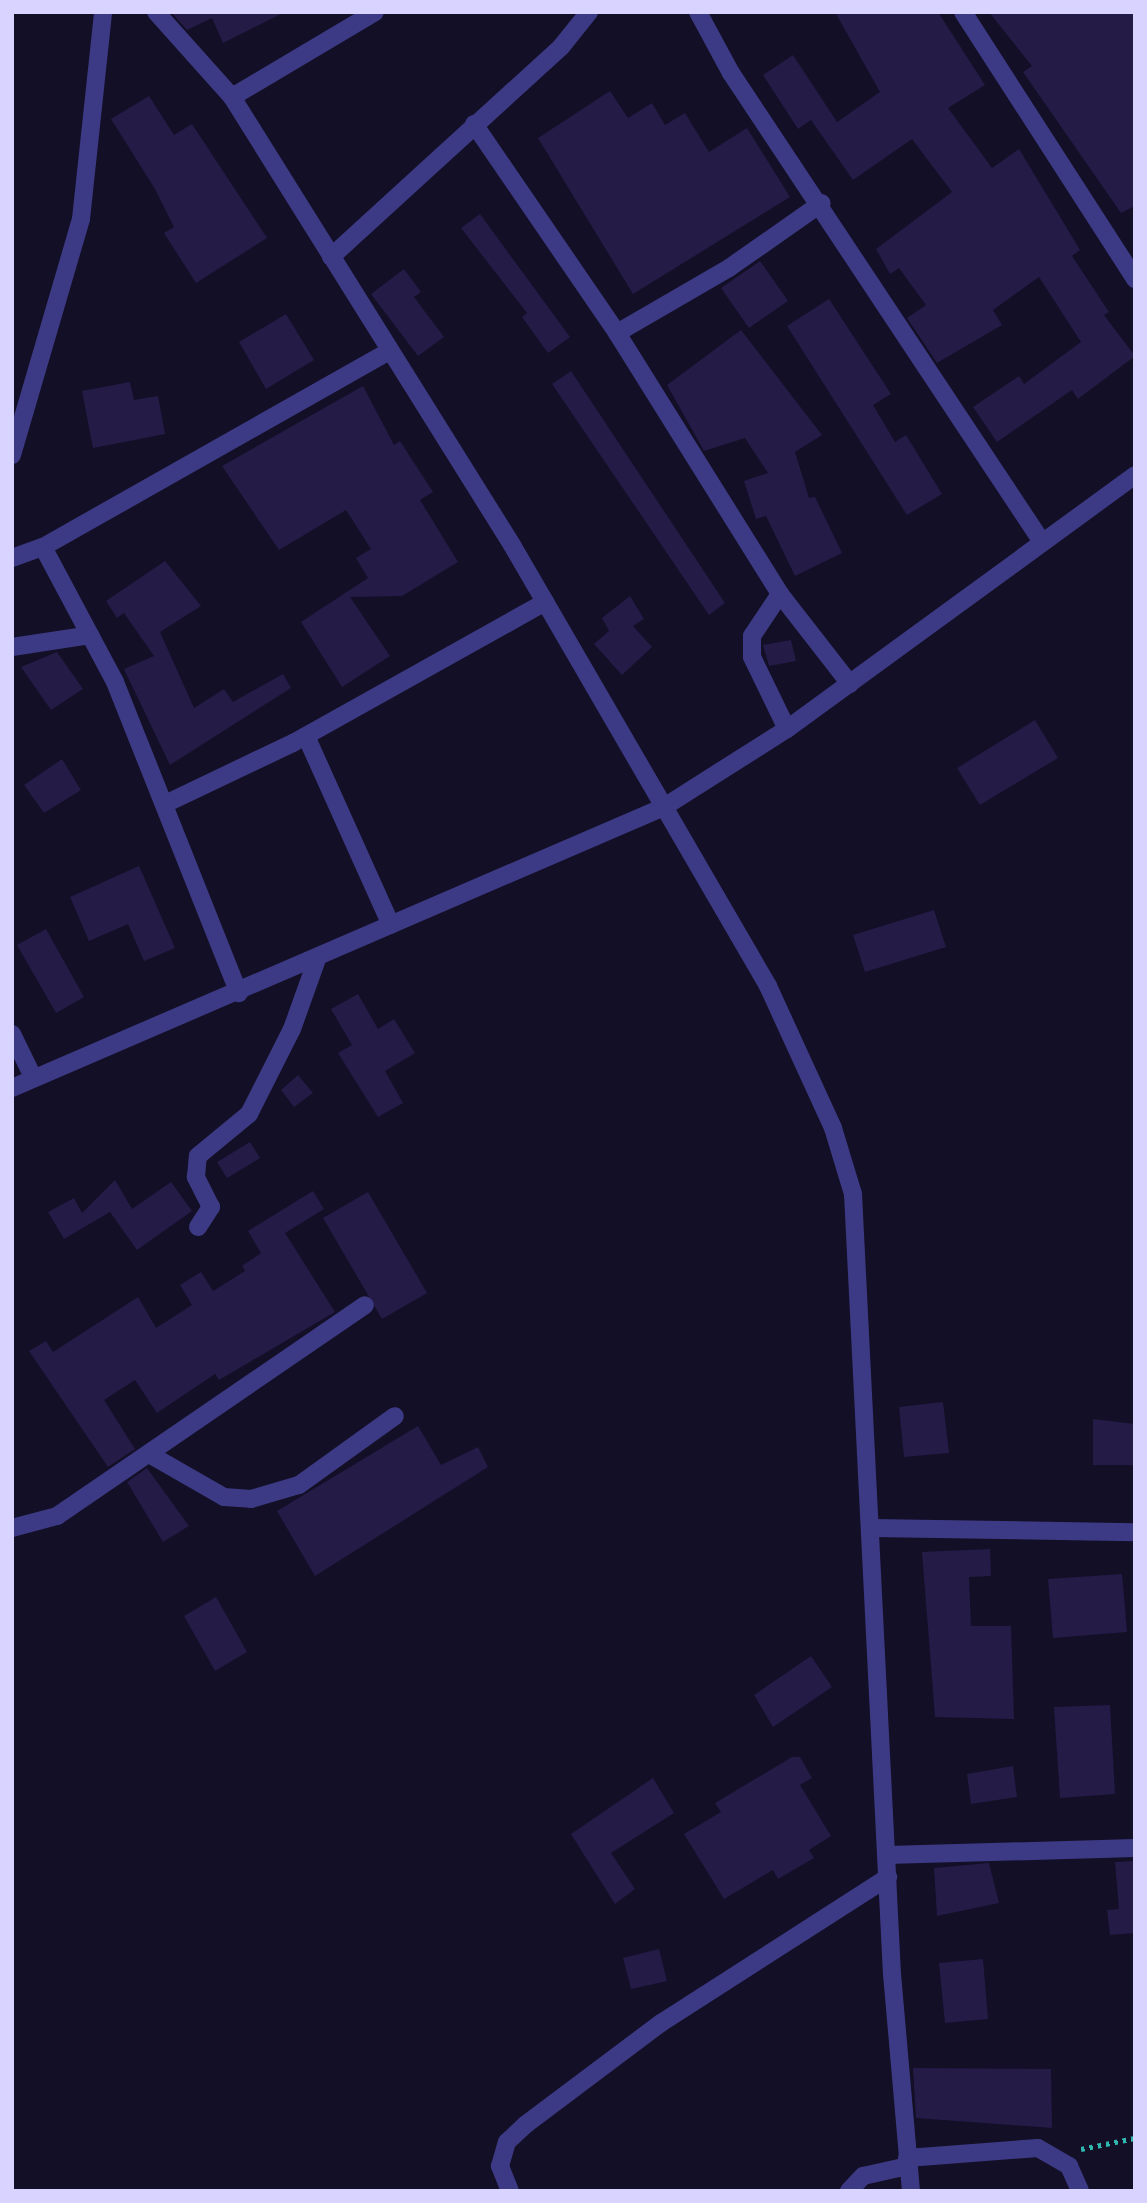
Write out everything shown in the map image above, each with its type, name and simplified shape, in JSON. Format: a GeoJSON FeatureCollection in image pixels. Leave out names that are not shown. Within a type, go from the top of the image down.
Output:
{"type":"FeatureCollection","features":[{"type":"Feature","properties":{"kind":"street"},"geometry":{"type":"LineString","coordinates":[[12,455],[81,219],[103,12]]}},
{"type":"Feature","properties":{"kind":"street"},"geometry":{"type":"LineString","coordinates":[[156,12],[232,97],[387,352],[545,602],[768,986],[833,1128],[853,1194],[888,1877],[911,2191]]}},
{"type":"Feature","properties":{"kind":"street"},"geometry":{"type":"LineString","coordinates":[[232,97],[375,12]]}},
{"type":"Feature","properties":{"kind":"street"},"geometry":{"type":"LineString","coordinates":[[331,257],[561,47],[589,12]]}},
{"type":"Feature","properties":{"kind":"street"},"geometry":{"type":"LineString","coordinates":[[698,12],[731,73],[822,203],[1042,542]]}},
{"type":"Feature","properties":{"kind":"street"},"geometry":{"type":"LineString","coordinates":[[962,12],[1135,279]]}},
{"type":"Feature","properties":{"kind":"street"},"geometry":{"type":"LineString","coordinates":[[474,124],[617,333],[780,594],[850,684]]}},
{"type":"Feature","properties":{"kind":"street"},"geometry":{"type":"LineString","coordinates":[[617,333],[729,268],[822,203]]}},
{"type":"Feature","properties":{"kind":"street"},"geometry":{"type":"LineString","coordinates":[[12,558],[43,548],[387,352]]}},
{"type":"Feature","properties":{"kind":"street"},"geometry":{"type":"LineString","coordinates":[[12,1088],[239,993],[664,807],[787,729],[1135,475]]}},
{"type":"Feature","properties":{"kind":"street"},"geometry":{"type":"LineString","coordinates":[[43,548],[90,635],[165,804],[239,993]]}},
{"type":"Feature","properties":{"kind":"street"},"geometry":{"type":"LineString","coordinates":[[780,594],[752,636],[752,657],[787,729]]}},
{"type":"Feature","properties":{"kind":"street"},"geometry":{"type":"LineString","coordinates":[[165,804],[306,736],[545,602]]}},
{"type":"Feature","properties":{"kind":"street"},"geometry":{"type":"LineString","coordinates":[[12,647],[90,635]]}},
{"type":"Feature","properties":{"kind":"street"},"geometry":{"type":"LineString","coordinates":[[306,736],[391,925]]}},
{"type":"Feature","properties":{"kind":"street"},"geometry":{"type":"LineString","coordinates":[[198,1227],[211,1207],[196,1177],[198,1156],[249,1114],[292,1029],[317,958]]}},
{"type":"Feature","properties":{"kind":"street"},"geometry":{"type":"LineString","coordinates":[[12,1034],[33,1077]]}},
{"type":"Feature","properties":{"kind":"street"},"geometry":{"type":"LineString","coordinates":[[12,1528],[21,1531],[57,1516],[365,1306]]}},
{"type":"Feature","properties":{"kind":"street"},"geometry":{"type":"LineString","coordinates":[[149,1454],[224,1497],[251,1499],[299,1485],[395,1416]]}},
{"type":"Feature","properties":{"kind":"street"},"geometry":{"type":"LineString","coordinates":[[872,1528],[1135,1532]]}},
{"type":"Feature","properties":{"kind":"street"},"geometry":{"type":"LineString","coordinates":[[887,1855],[1135,1848]]}},
{"type":"Feature","properties":{"kind":"street"},"geometry":{"type":"LineString","coordinates":[[510,2191],[500,2166],[507,2142],[526,2125],[661,2023],[888,1877]]}},
{"type":"Feature","properties":{"kind":"street"},"geometry":{"type":"LineString","coordinates":[[849,2191],[863,2176],[907,2162],[1019,2148],[1056,2155],[1080,2191]]}},
{"type":"Feature","properties":{"kind":"path"},"geometry":{"type":"LineString","coordinates":[[1056,2155],[1135,2138]]}},
{"type":"Feature","properties":{"kind":"building"},"geometry":{"type":"Polygon","coordinates":[[[171,12],[285,12],[223,43],[212,18],[187,30],[171,12]]]}},
{"type":"Feature","properties":{"kind":"building"},"geometry":{"type":"Polygon","coordinates":[[[835,12],[938,12],[985,85],[948,108],[992,168],[1019,149],[1080,250],[1072,256],[1109,312],[1104,315],[1135,356],[1078,399],[1072,390],[997,442],[973,407],[1019,376],[1024,384],[1081,342],[1039,277],[993,310],[1002,325],[937,363],[907,318],[926,305],[899,268],[890,274],[876,249],[952,192],[912,139],[853,180],[811,120],[798,129],[763,75],[793,55],[837,122],[880,92],[835,12]]]}},
{"type":"Feature","properties":{"kind":"building"},"geometry":{"type":"Polygon","coordinates":[[[989,12],[1135,12],[1135,206],[1121,213],[1023,72],[1032,66],[989,12]]]}},
{"type":"Feature","properties":{"kind":"building"},"geometry":{"type":"Polygon","coordinates":[[[610,91],[628,118],[652,103],[665,125],[685,113],[709,152],[747,128],[790,197],[633,294],[538,138],[610,91]]]}},
{"type":"Feature","properties":{"kind":"building"},"geometry":{"type":"Polygon","coordinates":[[[149,96],[174,135],[192,124],[267,238],[196,283],[164,233],[174,227],[155,189],[111,119],[149,96]]]}},
{"type":"Feature","properties":{"kind":"building"},"geometry":{"type":"Polygon","coordinates":[[[480,214],[570,337],[548,353],[522,317],[527,313],[461,228],[480,214]]]}},
{"type":"Feature","properties":{"kind":"building"},"geometry":{"type":"Polygon","coordinates":[[[760,261],[788,301],[749,328],[721,288],[760,261]]]}},
{"type":"Feature","properties":{"kind":"building"},"geometry":{"type":"Polygon","coordinates":[[[404,269],[421,292],[414,297],[444,337],[418,356],[371,294],[404,269]]]}},
{"type":"Feature","properties":{"kind":"building"},"geometry":{"type":"Polygon","coordinates":[[[829,299],[891,394],[873,405],[895,442],[906,435],[942,494],[907,515],[787,326],[829,299]]]}},
{"type":"Feature","properties":{"kind":"building"},"geometry":{"type":"Polygon","coordinates":[[[286,314],[314,360],[266,389],[239,342],[286,314]]]}},
{"type":"Feature","properties":{"kind":"building"},"geometry":{"type":"Polygon","coordinates":[[[741,330],[822,435],[795,452],[809,498],[815,497],[842,553],[795,576],[766,516],[756,519],[744,481],[768,473],[745,438],[704,451],[667,385],[741,330]]]}},
{"type":"Feature","properties":{"kind":"building"},"geometry":{"type":"Polygon","coordinates":[[[571,371],[725,603],[709,615],[552,384],[571,371]]]}},
{"type":"Feature","properties":{"kind":"building"},"geometry":{"type":"Polygon","coordinates":[[[130,382],[134,400],[158,396],[165,434],[93,448],[82,391],[130,382]]]}},
{"type":"Feature","properties":{"kind":"building"},"geometry":{"type":"Polygon","coordinates":[[[363,386],[394,445],[400,441],[433,492],[420,500],[458,562],[402,596],[350,597],[390,656],[342,687],[301,622],[368,578],[356,558],[371,549],[346,510],[279,550],[222,466],[363,386]]]}},
{"type":"Feature","properties":{"kind":"building"},"geometry":{"type":"Polygon","coordinates":[[[165,561],[201,606],[160,632],[194,708],[224,689],[233,702],[283,674],[291,688],[170,765],[124,669],[154,656],[124,613],[117,618],[106,601],[165,561]]]}},
{"type":"Feature","properties":{"kind":"building"},"geometry":{"type":"Polygon","coordinates":[[[630,596],[644,619],[633,626],[652,647],[622,675],[594,644],[609,631],[602,618],[630,596]]]}},
{"type":"Feature","properties":{"kind":"building"},"geometry":{"type":"Polygon","coordinates":[[[791,640],[796,661],[769,666],[763,645],[791,640]]]}},
{"type":"Feature","properties":{"kind":"building"},"geometry":{"type":"Polygon","coordinates":[[[57,652],[83,689],[51,710],[21,667],[57,652]]]}},
{"type":"Feature","properties":{"kind":"building"},"geometry":{"type":"Polygon","coordinates":[[[1035,720],[1058,758],[980,805],[957,768],[1035,720]]]}},
{"type":"Feature","properties":{"kind":"building"},"geometry":{"type":"Polygon","coordinates":[[[62,759],[81,790],[44,813],[24,785],[62,759]]]}},
{"type":"Feature","properties":{"kind":"building"},"geometry":{"type":"Polygon","coordinates":[[[139,866],[175,948],[144,961],[128,924],[89,941],[70,897],[139,866]]]}},
{"type":"Feature","properties":{"kind":"building"},"geometry":{"type":"Polygon","coordinates":[[[934,910],[946,947],[865,972],[853,935],[934,910]]]}},
{"type":"Feature","properties":{"kind":"building"},"geometry":{"type":"Polygon","coordinates":[[[46,929],[84,997],[56,1013],[17,945],[46,929]]]}},
{"type":"Feature","properties":{"kind":"building"},"geometry":{"type":"Polygon","coordinates":[[[358,994],[378,1029],[394,1019],[415,1053],[385,1071],[403,1103],[378,1117],[338,1053],[352,1045],[331,1009],[358,994]]]}},
{"type":"Feature","properties":{"kind":"building"},"geometry":{"type":"Polygon","coordinates":[[[298,1075],[313,1093],[294,1107],[281,1090],[298,1075]]]}},
{"type":"Feature","properties":{"kind":"building"},"geometry":{"type":"Polygon","coordinates":[[[250,1142],[260,1158],[227,1178],[217,1162],[250,1142]]]}},
{"type":"Feature","properties":{"kind":"building"},"geometry":{"type":"Polygon","coordinates":[[[115,1180],[132,1209],[171,1182],[192,1211],[137,1250],[110,1212],[64,1239],[48,1212],[74,1198],[82,1213],[115,1180]]]}},
{"type":"Feature","properties":{"kind":"building"},"geometry":{"type":"Polygon","coordinates":[[[313,1191],[324,1209],[285,1233],[335,1312],[219,1380],[215,1374],[157,1413],[135,1380],[104,1400],[135,1449],[108,1467],[29,1351],[46,1341],[53,1352],[138,1297],[156,1328],[192,1305],[180,1285],[201,1272],[213,1291],[245,1271],[242,1266],[261,1253],[248,1231],[313,1191]]]}},
{"type":"Feature","properties":{"kind":"building"},"geometry":{"type":"Polygon","coordinates":[[[368,1192],[427,1293],[382,1319],[323,1218],[368,1192]]]}},
{"type":"Feature","properties":{"kind":"building"},"geometry":{"type":"Polygon","coordinates":[[[943,1402],[949,1453],[904,1457],[899,1407],[943,1402]]]}},
{"type":"Feature","properties":{"kind":"building"},"geometry":{"type":"Polygon","coordinates":[[[1093,1419],[1135,1424],[1135,1465],[1093,1465],[1093,1419]]]}},
{"type":"Feature","properties":{"kind":"building"},"geometry":{"type":"Polygon","coordinates":[[[418,1426],[441,1465],[478,1447],[488,1467],[315,1576],[277,1511],[418,1426]]]}},
{"type":"Feature","properties":{"kind":"building"},"geometry":{"type":"Polygon","coordinates":[[[147,1468],[189,1526],[163,1542],[127,1482],[147,1468]]]}},
{"type":"Feature","properties":{"kind":"building"},"geometry":{"type":"Polygon","coordinates":[[[990,1549],[991,1576],[969,1577],[971,1626],[1011,1626],[1014,1719],[935,1717],[922,1552],[990,1549]]]}},
{"type":"Feature","properties":{"kind":"building"},"geometry":{"type":"Polygon","coordinates":[[[1122,1574],[1127,1632],[1053,1638],[1048,1579],[1122,1574]]]}},
{"type":"Feature","properties":{"kind":"building"},"geometry":{"type":"Polygon","coordinates":[[[216,1597],[247,1652],[215,1671],[184,1616],[216,1597]]]}},
{"type":"Feature","properties":{"kind":"building"},"geometry":{"type":"Polygon","coordinates":[[[811,1656],[832,1687],[773,1727],[754,1695],[811,1656]]]}},
{"type":"Feature","properties":{"kind":"building"},"geometry":{"type":"Polygon","coordinates":[[[1110,1705],[1115,1794],[1060,1798],[1054,1707],[1110,1705]]]}},
{"type":"Feature","properties":{"kind":"building"},"geometry":{"type":"Polygon","coordinates":[[[792,1757],[800,1757],[812,1778],[800,1785],[831,1836],[809,1850],[814,1858],[778,1879],[773,1870],[724,1899],[684,1834],[721,1812],[715,1803],[792,1757]]]}},
{"type":"Feature","properties":{"kind":"building"},"geometry":{"type":"Polygon","coordinates":[[[1013,1766],[1017,1797],[971,1804],[967,1774],[1013,1766]]]}},
{"type":"Feature","properties":{"kind":"building"},"geometry":{"type":"Polygon","coordinates":[[[653,1778],[674,1813],[611,1853],[635,1889],[615,1904],[571,1834],[653,1778]]]}},
{"type":"Feature","properties":{"kind":"building"},"geometry":{"type":"Polygon","coordinates":[[[1135,1861],[1135,1933],[1110,1935],[1107,1910],[1119,1909],[1115,1862],[1135,1861]]]}},
{"type":"Feature","properties":{"kind":"building"},"geometry":{"type":"Polygon","coordinates":[[[989,1863],[999,1903],[937,1916],[934,1868],[989,1863]]]}},
{"type":"Feature","properties":{"kind":"building"},"geometry":{"type":"Polygon","coordinates":[[[659,1949],[667,1981],[631,1989],[623,1958],[659,1949]]]}},
{"type":"Feature","properties":{"kind":"building"},"geometry":{"type":"Polygon","coordinates":[[[983,1959],[988,2019],[945,2023],[939,1963],[983,1959]]]}},
{"type":"Feature","properties":{"kind":"building"},"geometry":{"type":"Polygon","coordinates":[[[913,2068],[1051,2069],[1052,2128],[916,2118],[913,2068]]]}}]}
